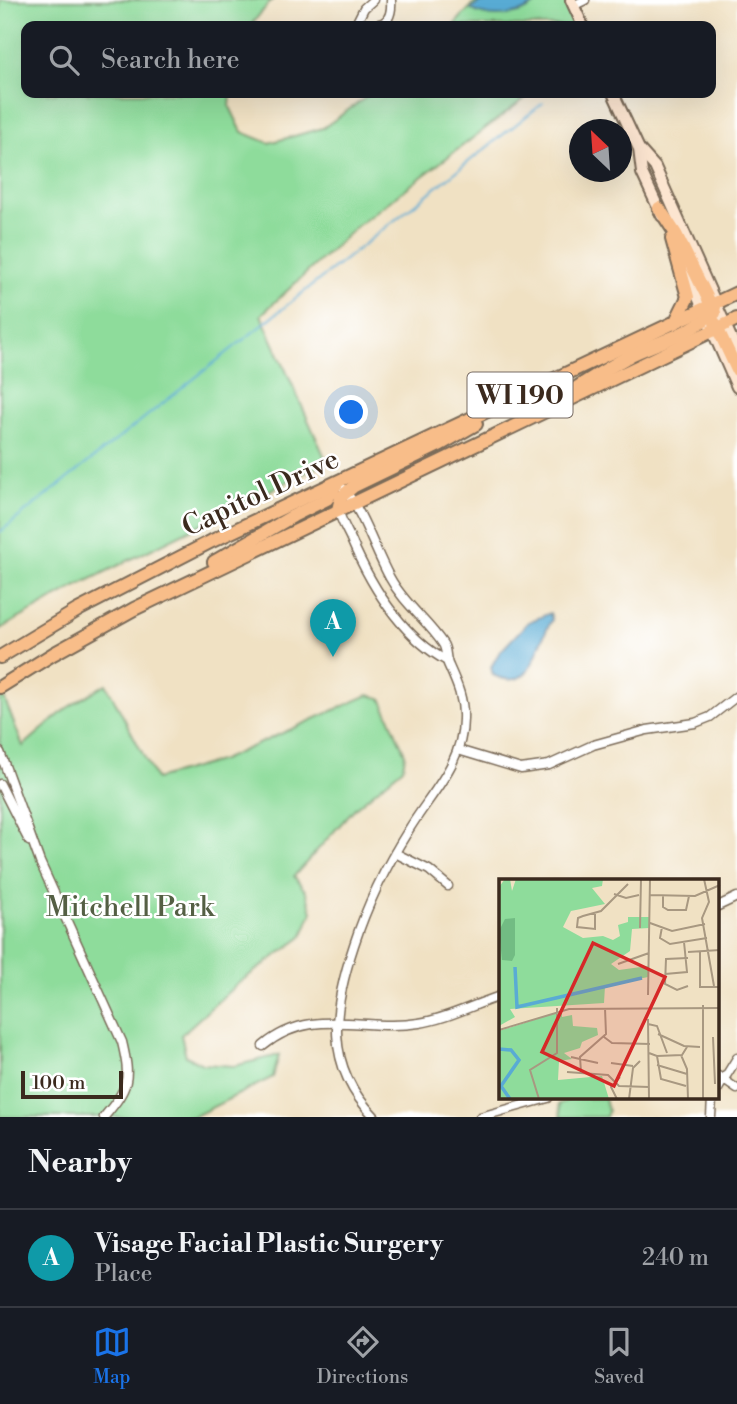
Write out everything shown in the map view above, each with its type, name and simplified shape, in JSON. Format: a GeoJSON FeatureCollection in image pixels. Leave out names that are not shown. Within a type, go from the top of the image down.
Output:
{"type":"FeatureCollection","features":[{"type":"Feature","properties":{"kind":"main road"},"geometry":{"type":"LineString","coordinates":[[659,208],[676,234],[737,370]]}},
{"type":"Feature","properties":{"kind":"main road"},"geometry":{"type":"LineString","coordinates":[[672,239],[688,297],[675,323]]}},
{"type":"Feature","properties":{"kind":"main road","name":"WI 190"},"geometry":{"type":"LineString","coordinates":[[675,323],[710,310],[737,293]]}},
{"type":"Feature","properties":{"kind":"main road"},"geometry":{"type":"LineString","coordinates":[[541,413],[584,383],[710,310]]}},
{"type":"Feature","properties":{"kind":"main road","name":"Capitol Drive"},"geometry":{"type":"LineString","coordinates":[[354,503],[737,319]]}},
{"type":"Feature","properties":{"kind":"main road","name":"Capitol Drive"},"geometry":{"type":"LineString","coordinates":[[0,657],[102,596],[212,541],[342,487],[462,432],[535,388],[675,323]]}},
{"type":"Feature","properties":{"kind":"main road"},"geometry":{"type":"LineString","coordinates":[[338,510],[342,487]]}},
{"type":"Feature","properties":{"kind":"main road"},"geometry":{"type":"LineString","coordinates":[[180,587],[217,560],[327,499],[342,487]]}},
{"type":"Feature","properties":{"kind":"main road","name":"WI 190"},"geometry":{"type":"LineString","coordinates":[[338,510],[354,503]]}},
{"type":"Feature","properties":{"kind":"main road","name":"Capitol Drive"},"geometry":{"type":"LineString","coordinates":[[0,687],[90,633],[338,510]]}},
{"type":"Feature","properties":{"kind":"street"},"geometry":{"type":"LineString","coordinates":[[385,21],[391,13],[391,0]]}},
{"type":"Feature","properties":{"kind":"street"},"geometry":{"type":"LineString","coordinates":[[581,21],[572,3],[585,0]]}},
{"type":"Feature","properties":{"kind":"street"},"geometry":{"type":"LineString","coordinates":[[358,21],[367,2]]}},
{"type":"Feature","properties":{"kind":"street"},"geometry":{"type":"LineString","coordinates":[[615,98],[639,149],[655,167],[710,310]]}},
{"type":"Feature","properties":{"kind":"street"},"geometry":{"type":"LineString","coordinates":[[639,149],[642,173],[672,239],[710,310]]}},
{"type":"Feature","properties":{"kind":"street"},"geometry":{"type":"LineString","coordinates":[[718,328],[737,351]]}},
{"type":"Feature","properties":{"kind":"street"},"geometry":{"type":"LineString","coordinates":[[718,328],[737,387]]}},
{"type":"Feature","properties":{"kind":"street"},"geometry":{"type":"LineString","coordinates":[[342,487],[354,503],[394,587],[443,644],[462,703],[463,727],[450,771],[410,827],[373,895],[340,993],[336,1022],[338,1051],[343,1068],[359,1098],[375,1117]]}},
{"type":"Feature","properties":{"kind":"street"},"geometry":{"type":"LineString","coordinates":[[338,510],[355,548],[381,594],[405,626],[436,655],[447,661]]}},
{"type":"Feature","properties":{"kind":"street"},"geometry":{"type":"LineString","coordinates":[[381,594],[394,587]]}},
{"type":"Feature","properties":{"kind":"street"},"geometry":{"type":"LineString","coordinates":[[458,750],[521,769],[549,765],[593,745],[647,730],[695,723],[710,717],[737,696]]}},
{"type":"Feature","properties":{"kind":"street"},"geometry":{"type":"LineString","coordinates":[[0,752],[40,862]]}},
{"type":"Feature","properties":{"kind":"street"},"geometry":{"type":"LineString","coordinates":[[0,784],[40,862],[122,1042],[128,1069],[127,1081],[119,1099],[104,1117]]}},
{"type":"Feature","properties":{"kind":"street"},"geometry":{"type":"LineString","coordinates":[[396,853],[429,870],[448,886]]}},
{"type":"Feature","properties":{"kind":"street"},"geometry":{"type":"LineString","coordinates":[[720,905],[737,897]]}},
{"type":"Feature","properties":{"kind":"street"},"geometry":{"type":"LineString","coordinates":[[263,1046],[279,1033],[296,1026],[336,1022],[416,1024],[432,1021],[499,997]]}},
{"type":"Feature","properties":{"kind":"street"},"geometry":{"type":"LineString","coordinates":[[720,1081],[737,1058]]}},
{"type":"Feature","properties":{"kind":"street"},"geometry":{"type":"LineString","coordinates":[[720,1082],[737,1089]]}},
{"type":"Feature","properties":{"kind":"street"},"geometry":{"type":"LineString","coordinates":[[480,1117],[541,1100]]}},
{"type":"Feature","properties":{"kind":"green space"},"geometry":{"type":"Polygon","coordinates":[[[0,0],[272,0],[254,21],[21,21],[21,98],[231,98],[230,107],[242,132],[269,143],[323,128],[365,98],[525,98],[357,226],[261,315],[327,462],[75,587],[0,629],[0,0]]]}},
{"type":"Feature","properties":{"kind":"green space"},"geometry":{"type":"Polygon","coordinates":[[[565,0],[574,21],[458,21],[475,2],[565,0]]]}},
{"type":"Feature","properties":{"kind":"green space","name":"Mitchell Park"},"geometry":{"type":"Polygon","coordinates":[[[106,684],[156,779],[222,760],[368,695],[381,698],[405,754],[403,768],[355,808],[294,876],[306,892],[312,912],[302,937],[236,985],[181,1035],[186,1056],[202,1064],[234,1066],[279,1055],[273,1077],[193,1117],[0,1117],[0,694],[2,693],[23,746],[67,708],[106,684]]]}},
{"type":"Feature","properties":{"kind":"green space"},"geometry":{"type":"Polygon","coordinates":[[[568,1100],[605,1100],[608,1111],[606,1117],[561,1117],[559,1104],[568,1100]]]}},
{"type":"Feature","properties":{"kind":"water"},"geometry":{"type":"Polygon","coordinates":[[[494,0],[539,0],[525,10],[506,15],[487,15],[471,9],[479,3],[494,0]]]}},
{"type":"Feature","properties":{"kind":"water"},"geometry":{"type":"Polygon","coordinates":[[[550,613],[552,620],[526,673],[518,678],[507,679],[493,675],[491,667],[499,653],[528,622],[550,613]]]}},
{"type":"Feature","properties":{"kind":"waterway"},"geometry":{"type":"LineString","coordinates":[[0,532],[543,103]]}},
{"type":"Feature","properties":{"kind":"place","name":"Visage Facial Plastic Surgery"},"geometry":{"type":"Point","coordinates":[333,657]}}]}
